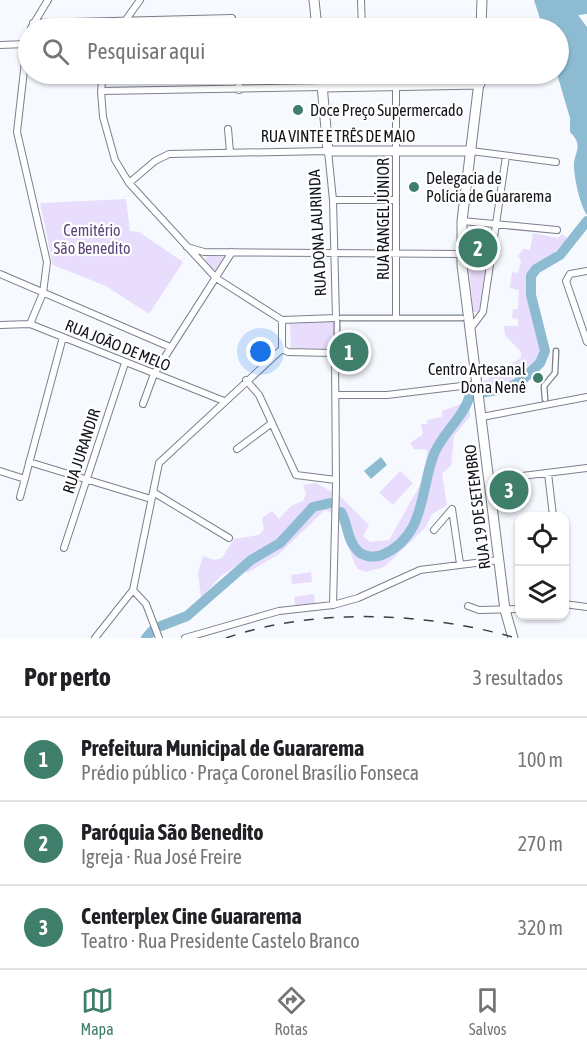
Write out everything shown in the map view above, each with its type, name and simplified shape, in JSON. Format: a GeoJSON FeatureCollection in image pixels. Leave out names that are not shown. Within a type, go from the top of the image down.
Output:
{"type":"FeatureCollection","features":[{"type":"Feature","properties":{"kind":"main road"},"geometry":{"type":"LineString","coordinates":[[314,0],[316,18]]}},
{"type":"Feature","properties":{"kind":"main road"},"geometry":{"type":"LineString","coordinates":[[481,18],[482,0]]}},
{"type":"Feature","properties":{"kind":"main road","name":"RUA DONA LAURINDA"},"geometry":{"type":"LineString","coordinates":[[322,84],[328,151]]}},
{"type":"Feature","properties":{"kind":"main road"},"geometry":{"type":"LineString","coordinates":[[322,87],[420,84]]}},
{"type":"Feature","properties":{"kind":"main road","name":"RUA 19 DE SETEMBRO"},"geometry":{"type":"LineString","coordinates":[[479,84],[462,221],[462,254],[467,320],[480,400],[505,610],[513,638]]}},
{"type":"Feature","properties":{"kind":"main road","name":"RUA VINTE E TRÊS DE MAIO"},"geometry":{"type":"LineString","coordinates":[[328,151],[471,151]]}},
{"type":"Feature","properties":{"kind":"street"},"geometry":{"type":"LineString","coordinates":[[37,18],[48,0]]}},
{"type":"Feature","properties":{"kind":"street"},"geometry":{"type":"LineString","coordinates":[[126,18],[140,0]]}},
{"type":"Feature","properties":{"kind":"street"},"geometry":{"type":"LineString","coordinates":[[361,0],[362,18]]}},
{"type":"Feature","properties":{"kind":"street"},"geometry":{"type":"LineString","coordinates":[[0,45],[18,44]]}},
{"type":"Feature","properties":{"kind":"street"},"geometry":{"type":"LineString","coordinates":[[22,84],[17,132],[45,249],[47,274],[43,293],[30,324]]}},
{"type":"Feature","properties":{"kind":"street"},"geometry":{"type":"LineString","coordinates":[[102,84],[101,91],[109,146],[129,183],[216,278],[282,320],[462,318]]}},
{"type":"Feature","properties":{"kind":"street"},"geometry":{"type":"LineString","coordinates":[[239,84],[239,90]]}},
{"type":"Feature","properties":{"kind":"street","name":"RUA RANGEL JÚNIOR"},"geometry":{"type":"LineString","coordinates":[[396,86],[396,316]]}},
{"type":"Feature","properties":{"kind":"street"},"geometry":{"type":"LineString","coordinates":[[101,91],[322,87]]}},
{"type":"Feature","properties":{"kind":"street"},"geometry":{"type":"LineString","coordinates":[[228,129],[230,152]]}},
{"type":"Feature","properties":{"kind":"street","name":"RUA VINTE E TRÊS DE MAIO"},"geometry":{"type":"LineString","coordinates":[[129,183],[154,161],[169,154],[328,151]]}},
{"type":"Feature","properties":{"kind":"street","name":"RUA DONA LAURINDA"},"geometry":{"type":"LineString","coordinates":[[328,151],[333,200],[338,319]]}},
{"type":"Feature","properties":{"kind":"street","name":"RUA VINTE E TRÊS DE MAIO"},"geometry":{"type":"LineString","coordinates":[[471,151],[556,162]]}},
{"type":"Feature","properties":{"kind":"street"},"geometry":{"type":"LineString","coordinates":[[470,329],[482,317],[506,156]]}},
{"type":"Feature","properties":{"kind":"street"},"geometry":{"type":"LineString","coordinates":[[333,200],[396,200]]}},
{"type":"Feature","properties":{"kind":"street"},"geometry":{"type":"LineString","coordinates":[[462,221],[557,230]]}},
{"type":"Feature","properties":{"kind":"street"},"geometry":{"type":"LineString","coordinates":[[186,247],[204,252],[462,254]]}},
{"type":"Feature","properties":{"kind":"street"},"geometry":{"type":"LineString","coordinates":[[199,261],[200,255],[204,252]]}},
{"type":"Feature","properties":{"kind":"street"},"geometry":{"type":"LineString","coordinates":[[143,404],[154,374],[232,252]]}},
{"type":"Feature","properties":{"kind":"street"},"geometry":{"type":"LineString","coordinates":[[587,271],[570,274],[566,278],[587,342]]}},
{"type":"Feature","properties":{"kind":"street"},"geometry":{"type":"LineString","coordinates":[[0,274],[170,347]]}},
{"type":"Feature","properties":{"kind":"street"},"geometry":{"type":"LineString","coordinates":[[337,350],[338,319]]}},
{"type":"Feature","properties":{"kind":"street"},"geometry":{"type":"LineString","coordinates":[[282,320],[285,351]]}},
{"type":"Feature","properties":{"kind":"street","name":"RUA JOÃO DE MELO"},"geometry":{"type":"LineString","coordinates":[[0,324],[30,324],[224,401]]}},
{"type":"Feature","properties":{"kind":"street"},"geometry":{"type":"LineString","coordinates":[[20,497],[63,338]]}},
{"type":"Feature","properties":{"kind":"street"},"geometry":{"type":"LineString","coordinates":[[95,638],[133,590],[151,499],[163,458],[246,380],[285,351],[332,353],[336,361],[333,605]]}},
{"type":"Feature","properties":{"kind":"street"},"geometry":{"type":"LineString","coordinates":[[545,399],[544,386],[555,374],[556,351]]}},
{"type":"Feature","properties":{"kind":"street","name":"RUA JURANDIR"},"geometry":{"type":"LineString","coordinates":[[64,548],[125,363]]}},
{"type":"Feature","properties":{"kind":"street"},"geometry":{"type":"LineString","coordinates":[[246,380],[259,396],[296,475],[336,480]]}},
{"type":"Feature","properties":{"kind":"street"},"geometry":{"type":"LineString","coordinates":[[336,395],[387,395],[478,386]]}},
{"type":"Feature","properties":{"kind":"street"},"geometry":{"type":"LineString","coordinates":[[482,417],[587,397]]}},
{"type":"Feature","properties":{"kind":"street"},"geometry":{"type":"LineString","coordinates":[[237,449],[272,423]]}},
{"type":"Feature","properties":{"kind":"street"},"geometry":{"type":"LineString","coordinates":[[29,462],[151,499]]}},
{"type":"Feature","properties":{"kind":"street"},"geometry":{"type":"LineString","coordinates":[[489,480],[587,468]]}},
{"type":"Feature","properties":{"kind":"street"},"geometry":{"type":"LineString","coordinates":[[0,471],[25,479]]}},
{"type":"Feature","properties":{"kind":"street"},"geometry":{"type":"LineString","coordinates":[[548,473],[553,512]]}},
{"type":"Feature","properties":{"kind":"street"},"geometry":{"type":"LineString","coordinates":[[153,492],[229,538]]}},
{"type":"Feature","properties":{"kind":"street"},"geometry":{"type":"LineString","coordinates":[[434,530],[452,509],[460,564]]}},
{"type":"Feature","properties":{"kind":"street"},"geometry":{"type":"LineString","coordinates":[[185,638],[279,611],[333,605],[370,594],[407,574],[460,564],[499,560]]}},
{"type":"Feature","properties":{"kind":"street"},"geometry":{"type":"LineString","coordinates":[[133,590],[146,604],[159,638]]}},
{"type":"Feature","properties":{"kind":"street"},"geometry":{"type":"LineString","coordinates":[[569,605],[587,607]]}},
{"type":"Feature","properties":{"kind":"street"},"geometry":{"type":"LineString","coordinates":[[468,606],[479,610],[515,609]]}},
{"type":"Feature","properties":{"kind":"green space","name":"Cemitério São Benedito"},"geometry":{"type":"Polygon","coordinates":[[[126,199],[130,231],[139,232],[183,262],[149,314],[106,286],[53,265],[40,203],[126,199]]]}},
{"type":"Feature","properties":{"kind":"green space"},"geometry":{"type":"Polygon","coordinates":[[[533,233],[558,238],[562,234],[568,238],[555,252],[528,272],[527,292],[539,344],[538,358],[531,369],[514,379],[484,386],[484,380],[489,380],[489,372],[502,369],[521,358],[521,352],[505,335],[504,326],[518,326],[518,319],[512,318],[513,309],[518,309],[519,290],[510,288],[512,272],[518,273],[521,261],[518,256],[523,249],[530,250],[533,233]]]}},
{"type":"Feature","properties":{"kind":"green space"},"geometry":{"type":"Polygon","coordinates":[[[207,256],[224,257],[216,271],[205,260],[207,256]]]}},
{"type":"Feature","properties":{"kind":"green space"},"geometry":{"type":"Polygon","coordinates":[[[469,263],[486,264],[479,312],[473,312],[469,263]]]}},
{"type":"Feature","properties":{"kind":"green space"},"geometry":{"type":"Polygon","coordinates":[[[334,321],[334,349],[291,348],[290,324],[334,321]]]}},
{"type":"Feature","properties":{"kind":"green space"},"geometry":{"type":"Polygon","coordinates":[[[464,403],[470,410],[470,416],[454,436],[451,466],[442,473],[447,505],[431,515],[426,527],[384,567],[366,572],[358,569],[343,528],[333,515],[325,510],[279,554],[247,573],[242,562],[221,576],[201,598],[198,573],[203,556],[214,560],[222,558],[234,539],[259,535],[264,529],[262,518],[272,511],[279,519],[291,506],[303,501],[306,494],[303,485],[316,483],[340,496],[369,525],[363,536],[370,542],[389,540],[420,485],[428,450],[414,449],[410,443],[423,434],[421,424],[427,424],[427,420],[442,417],[442,411],[464,403]]]}},
{"type":"Feature","properties":{"kind":"green space"},"geometry":{"type":"Polygon","coordinates":[[[400,471],[413,483],[393,505],[379,493],[400,471]]]}},
{"type":"Feature","properties":{"kind":"green space"},"geometry":{"type":"Polygon","coordinates":[[[311,572],[312,582],[292,584],[291,575],[311,572]]]}},
{"type":"Feature","properties":{"kind":"green space"},"geometry":{"type":"Polygon","coordinates":[[[314,594],[315,604],[295,606],[294,597],[314,594]]]}},
{"type":"Feature","properties":{"kind":"water"},"geometry":{"type":"Polygon","coordinates":[[[534,0],[587,0],[587,14],[578,15],[587,27],[587,215],[580,199],[575,173],[574,162],[578,146],[570,132],[570,118],[560,84],[569,84],[569,18],[540,18],[534,0]]]}},
{"type":"Feature","properties":{"kind":"water"},"geometry":{"type":"Polygon","coordinates":[[[381,457],[387,465],[371,479],[364,471],[381,457]]]}},
{"type":"Feature","properties":{"kind":"waterway"},"geometry":{"type":"LineString","coordinates":[[341,512],[354,546],[365,555],[372,557],[382,555],[396,547],[407,536],[419,511],[434,454],[463,410],[470,395],[507,388],[521,381],[540,363],[545,351],[531,295],[531,276],[536,269],[560,255],[587,221]]}},
{"type":"Feature","properties":{"kind":"waterway"},"geometry":{"type":"LineString","coordinates":[[161,626],[187,616],[251,560],[280,543],[313,507],[330,503]]}},
{"type":"Feature","properties":{"kind":"waterway"},"geometry":{"type":"LineString","coordinates":[[146,638],[152,631]]}},
{"type":"Feature","properties":{"kind":"railway"},"geometry":{"type":"LineString","coordinates":[[226,638],[296,621],[371,617],[408,618],[445,623],[516,638]]}},
{"type":"Feature","properties":{"kind":"place","name":"Doce Preço Supermercado"},"geometry":{"type":"Point","coordinates":[298,110]}},
{"type":"Feature","properties":{"kind":"place","name":"Delegacia de Polícia de Guararema"},"geometry":{"type":"Point","coordinates":[414,187]}},
{"type":"Feature","properties":{"kind":"place","name":"Paróquia São Benedito"},"geometry":{"type":"Point","coordinates":[478,248]}},
{"type":"Feature","properties":{"kind":"place","name":"Prefeitura Municipal de Guararema"},"geometry":{"type":"Point","coordinates":[349,352]}},
{"type":"Feature","properties":{"kind":"place","name":"Centro Artesanal Dona Nenê"},"geometry":{"type":"Point","coordinates":[538,378]}},
{"type":"Feature","properties":{"kind":"place","name":"Centerplex Cine Guararema"},"geometry":{"type":"Point","coordinates":[509,490]}}]}
